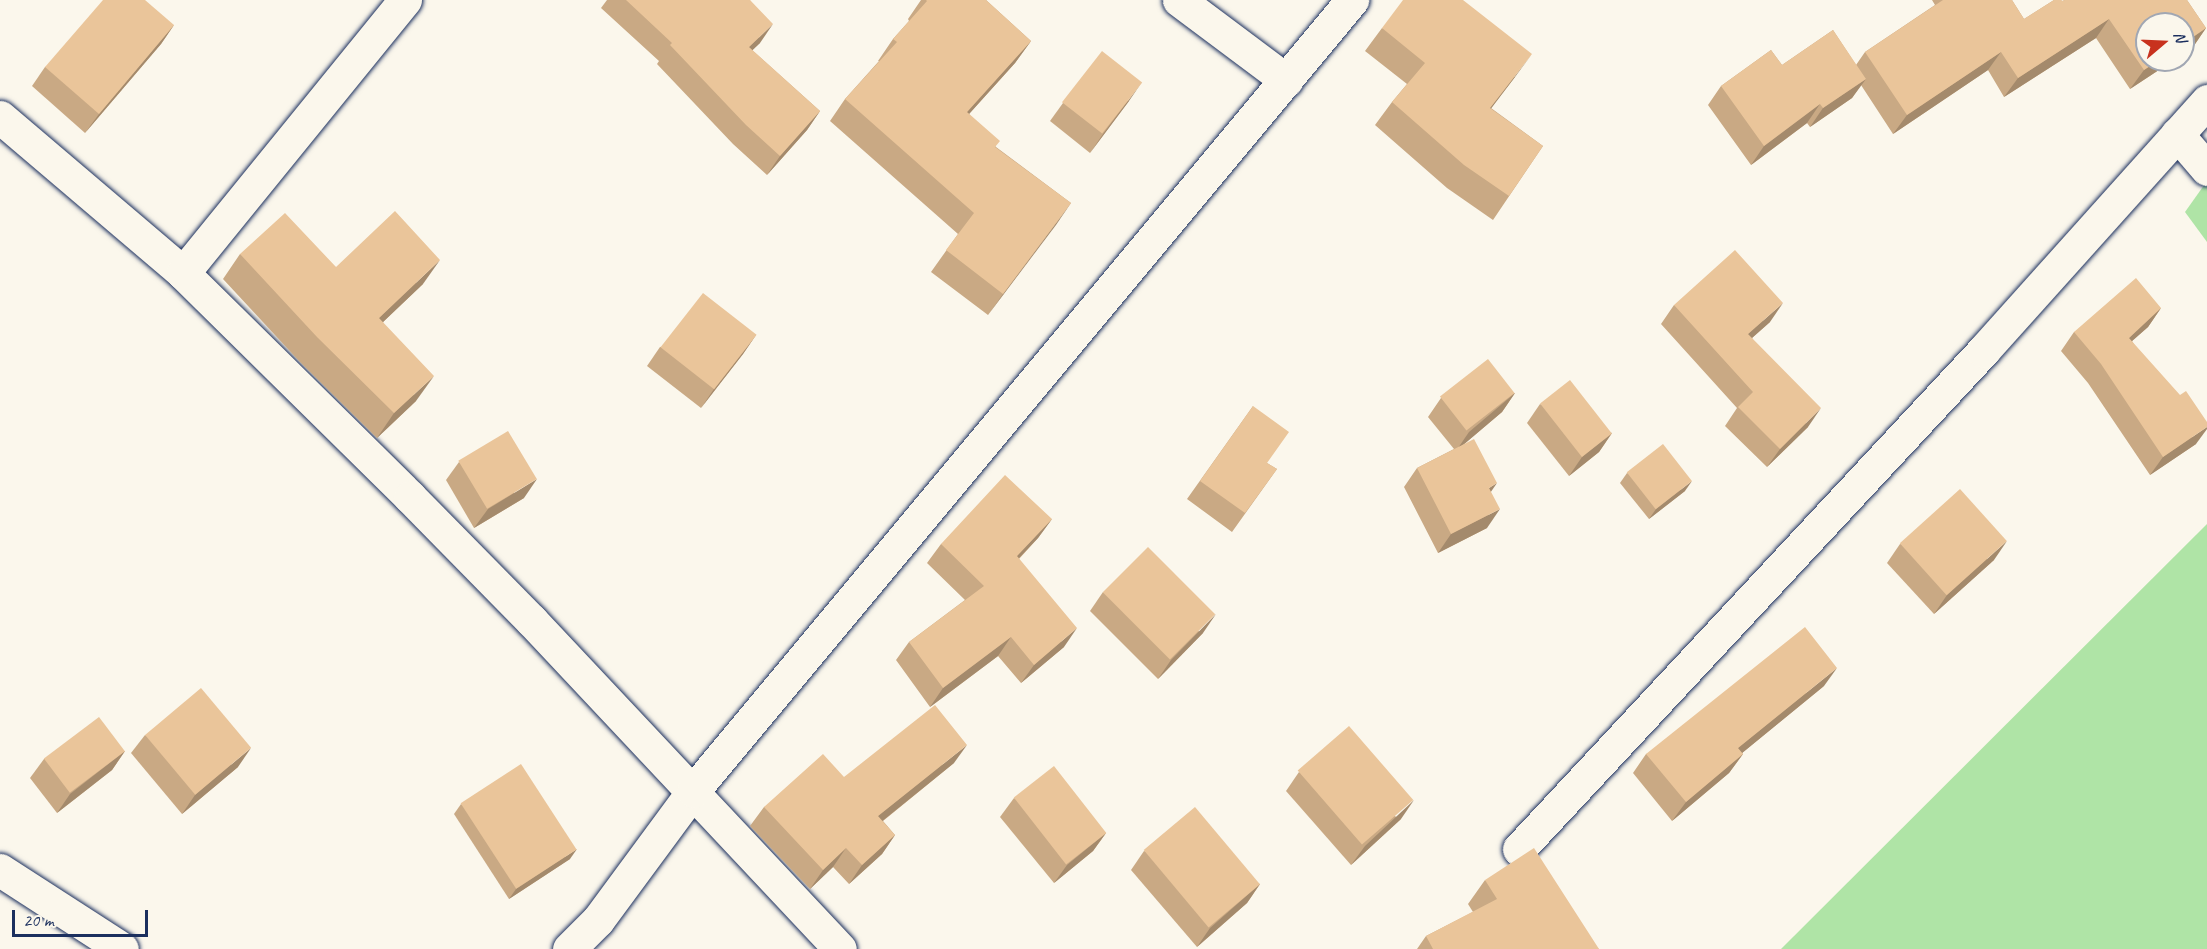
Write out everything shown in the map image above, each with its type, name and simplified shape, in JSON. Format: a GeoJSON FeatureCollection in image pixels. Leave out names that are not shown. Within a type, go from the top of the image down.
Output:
{"type":"FeatureCollection","features":[{"type":"Feature","properties":{"kind":"street"},"geometry":{"type":"LineString","coordinates":[[183,273],[405,0]]}},
{"type":"Feature","properties":{"kind":"street"},"geometry":{"type":"LineString","coordinates":[[1179,0],[1286,80]]}},
{"type":"Feature","properties":{"kind":"street"},"geometry":{"type":"LineString","coordinates":[[569,949],[598,920],[693,791],[1352,0]]}},
{"type":"Feature","properties":{"kind":"street"},"geometry":{"type":"LineString","coordinates":[[1519,849],[1983,351],[2207,101]]}},
{"type":"Feature","properties":{"kind":"street"},"geometry":{"type":"LineString","coordinates":[[0,117],[183,273],[418,505],[693,791],[840,949]]}},
{"type":"Feature","properties":{"kind":"street"},"geometry":{"type":"LineString","coordinates":[[2177,134],[2207,170]]}},
{"type":"Feature","properties":{"kind":"street"},"geometry":{"type":"LineString","coordinates":[[0,870],[122,949]]}},
{"type":"Feature","properties":{"kind":"green space"},"geometry":{"type":"Polygon","coordinates":[[[2207,181],[2207,242],[2185,212],[2207,181]]]}},
{"type":"Feature","properties":{"kind":"green space"},"geometry":{"type":"Polygon","coordinates":[[[2207,524],[2207,949],[1781,949],[2207,524]]]}},
{"type":"Feature","properties":{"kind":"building"},"geometry":{"type":"Polygon","coordinates":[[[103,0],[145,0],[174,25],[99,114],[45,67],[103,0]]]}},
{"type":"Feature","properties":{"kind":"building"},"geometry":{"type":"Polygon","coordinates":[[[626,0],[750,0],[773,24],[749,47],[820,111],[780,156],[746,125],[670,45],[672,43],[626,0]]]}},
{"type":"Feature","properties":{"kind":"building"},"geometry":{"type":"Polygon","coordinates":[[[926,0],[986,0],[1031,41],[967,112],[1000,141],[995,147],[1071,203],[1003,294],[946,250],[974,213],[845,99],[897,42],[893,39],[926,0]]]}},
{"type":"Feature","properties":{"kind":"building"},"geometry":{"type":"Polygon","coordinates":[[[1403,0],[1463,0],[1532,54],[1490,108],[1543,146],[1509,196],[1464,165],[1392,102],[1425,63],[1382,28],[1403,0]]]}},
{"type":"Feature","properties":{"kind":"building"},"geometry":{"type":"Polygon","coordinates":[[[1943,0],[2012,0],[2024,19],[2054,0],[2187,0],[2206,28],[2195,36],[2195,12],[2135,12],[2135,57],[2109,19],[2018,78],[2001,52],[1907,115],[1865,52],[1943,0]]]}},
{"type":"Feature","properties":{"kind":"building"},"geometry":{"type":"Polygon","coordinates":[[[1833,30],[1866,79],[1823,108],[1820,104],[1764,146],[1721,86],[1771,50],[1782,65],[1833,30]]]}},
{"type":"Feature","properties":{"kind":"building"},"geometry":{"type":"Polygon","coordinates":[[[1102,51],[1142,82],[1102,134],[1062,102],[1102,51]]]}},
{"type":"Feature","properties":{"kind":"building"},"geometry":{"type":"Polygon","coordinates":[[[395,211],[440,260],[379,318],[434,376],[394,413],[317,337],[240,254],[285,213],[336,267],[395,211]]]}},
{"type":"Feature","properties":{"kind":"building"},"geometry":{"type":"Polygon","coordinates":[[[1735,250],[1783,303],[1748,334],[1821,408],[1780,449],[1738,407],[1753,392],[1674,305],[1735,250]]]}},
{"type":"Feature","properties":{"kind":"building"},"geometry":{"type":"Polygon","coordinates":[[[2136,278],[2161,308],[2129,338],[2180,395],[2186,391],[2207,422],[2207,427],[2163,457],[2101,364],[2074,332],[2136,278]]]}},
{"type":"Feature","properties":{"kind":"building"},"geometry":{"type":"Polygon","coordinates":[[[703,293],[757,335],[714,389],[661,347],[703,293]]]}},
{"type":"Feature","properties":{"kind":"building"},"geometry":{"type":"Polygon","coordinates":[[[1488,359],[1514,393],[1466,430],[1440,397],[1488,359]]]}},
{"type":"Feature","properties":{"kind":"building"},"geometry":{"type":"Polygon","coordinates":[[[1570,380],[1612,434],[1582,457],[1540,403],[1570,380]]]}},
{"type":"Feature","properties":{"kind":"building"},"geometry":{"type":"Polygon","coordinates":[[[1253,406],[1289,432],[1267,463],[1277,469],[1245,513],[1200,481],[1253,406]]]}},
{"type":"Feature","properties":{"kind":"building"},"geometry":{"type":"Polygon","coordinates":[[[508,431],[537,479],[487,509],[458,461],[508,431]]]}},
{"type":"Feature","properties":{"kind":"building"},"geometry":{"type":"Polygon","coordinates":[[[1474,439],[1497,483],[1489,488],[1500,509],[1451,534],[1417,468],[1474,439]]]}},
{"type":"Feature","properties":{"kind":"building"},"geometry":{"type":"Polygon","coordinates":[[[1663,444],[1692,481],[1656,509],[1627,472],[1663,444]]]}},
{"type":"Feature","properties":{"kind":"building"},"geometry":{"type":"Polygon","coordinates":[[[1005,475],[1052,519],[1017,556],[1077,628],[1034,665],[1011,637],[943,688],[909,642],[984,586],[941,544],[1005,475]]]}},
{"type":"Feature","properties":{"kind":"building"},"geometry":{"type":"Polygon","coordinates":[[[1960,489],[2007,541],[1947,595],[1900,543],[1960,489]]]}},
{"type":"Feature","properties":{"kind":"building"},"geometry":{"type":"Polygon","coordinates":[[[1148,547],[1215,614],[1170,659],[1103,592],[1148,547]]]}},
{"type":"Feature","properties":{"kind":"building"},"geometry":{"type":"Polygon","coordinates":[[[1805,627],[1837,668],[1738,748],[1743,754],[1686,802],[1646,754],[1805,627]]]}},
{"type":"Feature","properties":{"kind":"building"},"geometry":{"type":"Polygon","coordinates":[[[201,688],[251,748],[195,795],[145,735],[201,688]]]}},
{"type":"Feature","properties":{"kind":"building"},"geometry":{"type":"Polygon","coordinates":[[[935,705],[967,745],[878,816],[895,835],[862,865],[846,848],[823,870],[764,807],[823,754],[844,777],[935,705]]]}},
{"type":"Feature","properties":{"kind":"building"},"geometry":{"type":"Polygon","coordinates":[[[99,717],[125,751],[70,793],[44,759],[99,717]]]}},
{"type":"Feature","properties":{"kind":"building"},"geometry":{"type":"Polygon","coordinates":[[[1349,726],[1413,800],[1362,845],[1298,771],[1349,726]]]}},
{"type":"Feature","properties":{"kind":"building"},"geometry":{"type":"Polygon","coordinates":[[[521,764],[577,850],[516,889],[461,803],[521,764]]]}},
{"type":"Feature","properties":{"kind":"building"},"geometry":{"type":"Polygon","coordinates":[[[1054,766],[1106,833],[1066,864],[1014,797],[1054,766]]]}},
{"type":"Feature","properties":{"kind":"building"},"geometry":{"type":"Polygon","coordinates":[[[1195,807],[1260,884],[1209,927],[1144,850],[1195,807]]]}},
{"type":"Feature","properties":{"kind":"building"},"geometry":{"type":"Polygon","coordinates":[[[1534,848],[1599,949],[1433,949],[1426,936],[1497,899],[1485,880],[1534,848]]]}}]}
